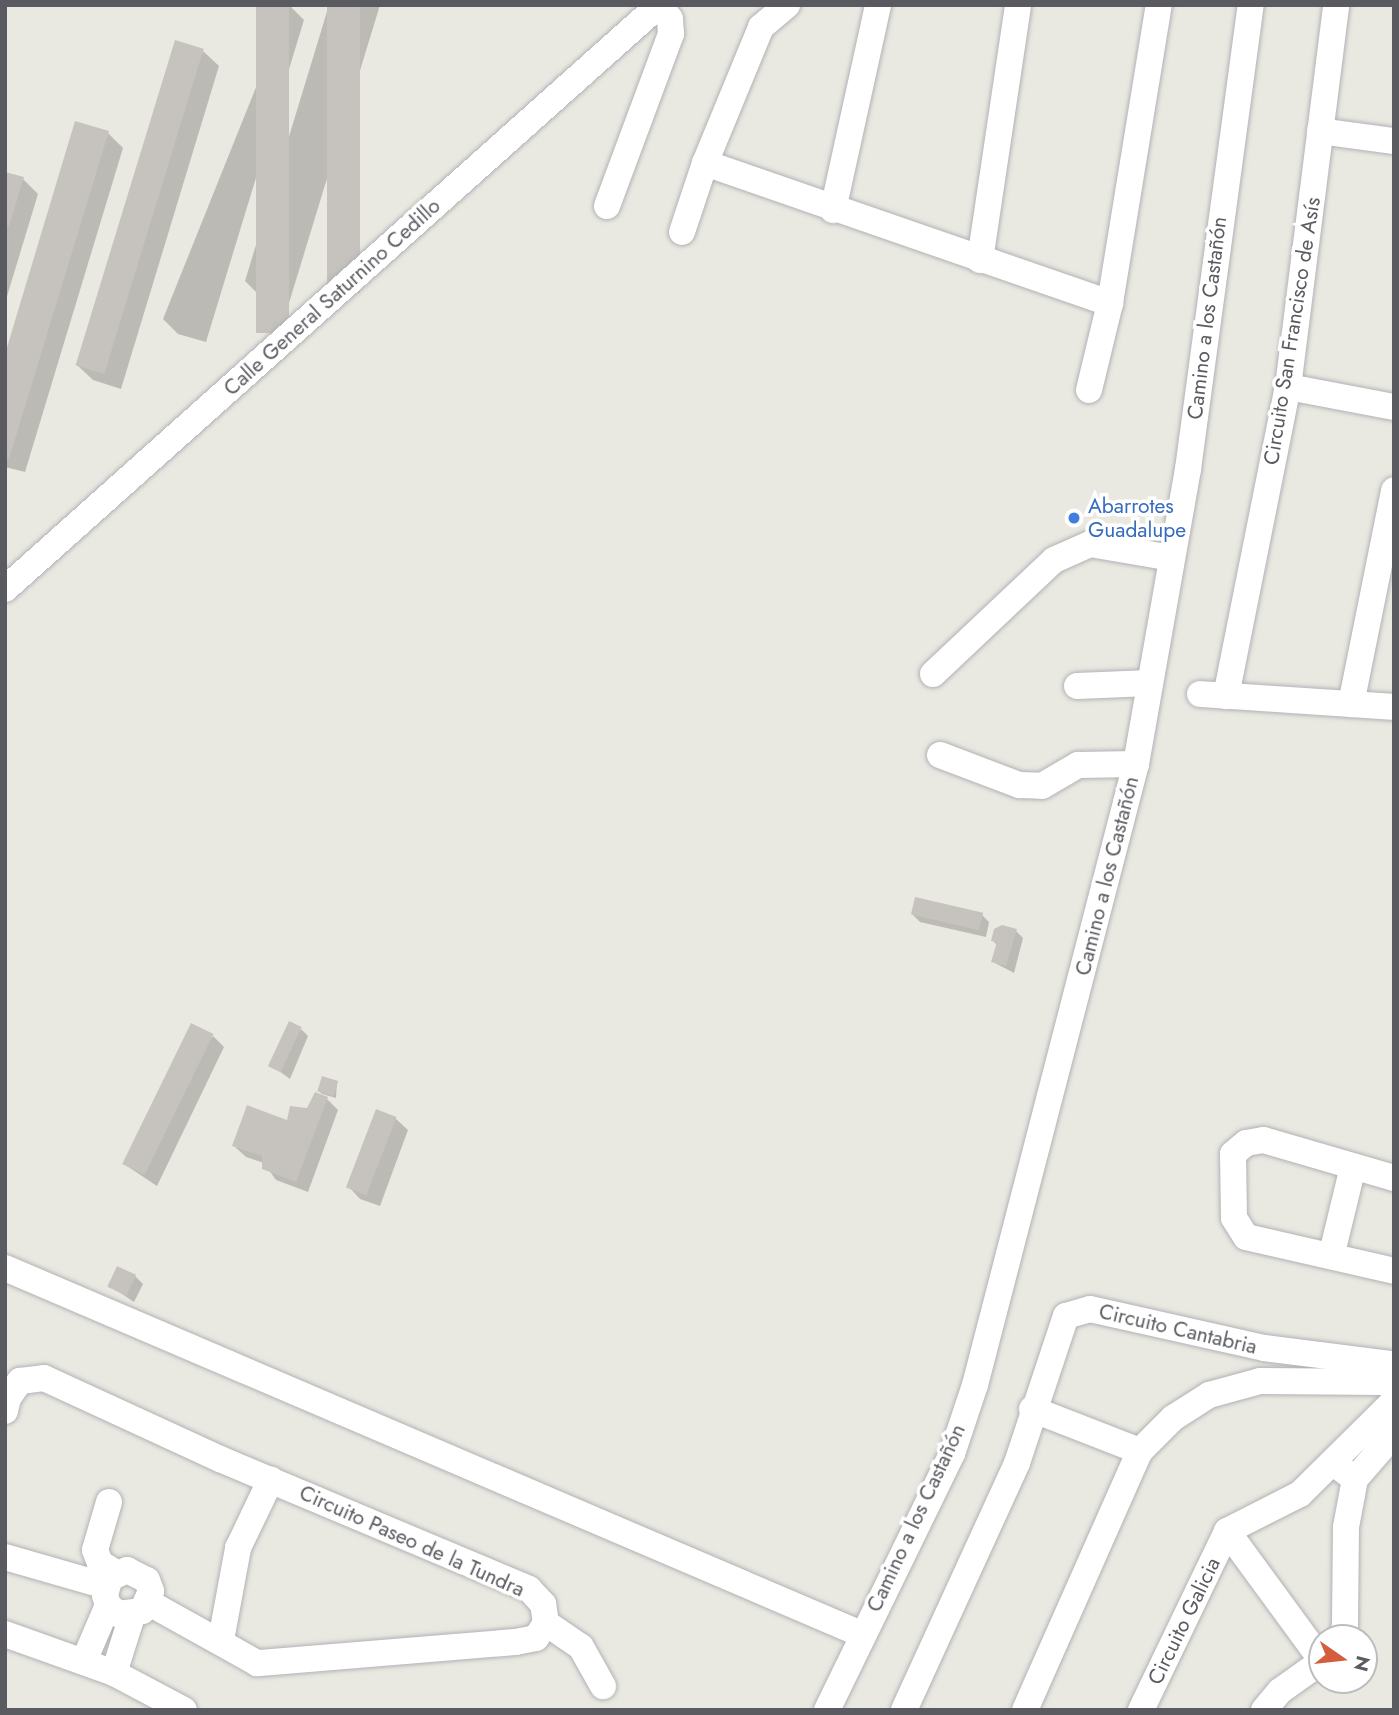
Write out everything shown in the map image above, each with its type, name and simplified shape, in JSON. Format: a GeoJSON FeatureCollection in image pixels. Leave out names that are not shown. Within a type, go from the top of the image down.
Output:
{"type":"FeatureCollection","features":[{"type":"Feature","properties":{"kind":"street"},"geometry":{"type":"LineString","coordinates":[[607,206],[670,34],[670,19],[659,5]]}},
{"type":"Feature","properties":{"kind":"street","name":"Calle General Saturnino Cedillo"},"geometry":{"type":"LineString","coordinates":[[5,589],[659,5]]}},
{"type":"Feature","properties":{"kind":"street"},"geometry":{"type":"LineString","coordinates":[[682,232],[705,163],[761,27],[787,5]]}},
{"type":"Feature","properties":{"kind":"street"},"geometry":{"type":"LineString","coordinates":[[832,210],[878,5]]}},
{"type":"Feature","properties":{"kind":"street"},"geometry":{"type":"LineString","coordinates":[[1089,390],[1110,303],[1159,5]]}},
{"type":"Feature","properties":{"kind":"street","name":"Camino a los Castañón"},"geometry":{"type":"LineString","coordinates":[[827,1710],[861,1634],[952,1454],[975,1385],[1136,764],[1172,558],[1251,5]]}},
{"type":"Feature","properties":{"kind":"street","name":"Circuito San Francisco de Asís"},"geometry":{"type":"LineString","coordinates":[[1336,5],[1288,387],[1213,695],[1351,704]]}},
{"type":"Feature","properties":{"kind":"street"},"geometry":{"type":"LineString","coordinates":[[980,260],[1015,8]]}},
{"type":"Feature","properties":{"kind":"street"},"geometry":{"type":"LineString","coordinates":[[1321,131],[1394,141]]}},
{"type":"Feature","properties":{"kind":"street"},"geometry":{"type":"LineString","coordinates":[[705,163],[832,210],[1110,303]]}},
{"type":"Feature","properties":{"kind":"street"},"geometry":{"type":"LineString","coordinates":[[1288,387],[1394,407]]}},
{"type":"Feature","properties":{"kind":"street"},"geometry":{"type":"LineString","coordinates":[[1394,490],[1351,704],[1394,707]]}},
{"type":"Feature","properties":{"kind":"street"},"geometry":{"type":"LineString","coordinates":[[933,674],[1054,560],[1090,544],[1172,558]]}},
{"type":"Feature","properties":{"kind":"street"},"geometry":{"type":"LineString","coordinates":[[1077,686],[1150,683]]}},
{"type":"Feature","properties":{"kind":"street"},"geometry":{"type":"LineString","coordinates":[[940,755],[1019,785],[1042,786],[1078,765],[1136,764]]}},
{"type":"Feature","properties":{"kind":"street"},"geometry":{"type":"LineString","coordinates":[[1394,1178],[1264,1140],[1246,1143],[1233,1154],[1234,1218],[1238,1231],[1246,1237],[1332,1253],[1394,1271]]}},
{"type":"Feature","properties":{"kind":"street"},"geometry":{"type":"LineString","coordinates":[[1332,1253],[1353,1167]]}},
{"type":"Feature","properties":{"kind":"street"},"geometry":{"type":"LineString","coordinates":[[5,1268],[861,1634]]}},
{"type":"Feature","properties":{"kind":"street","name":"Circuito Cantabria"},"geometry":{"type":"LineString","coordinates":[[904,1710],[1004,1495],[1066,1316],[1077,1310],[1090,1309],[1264,1348],[1391,1383]]}},
{"type":"Feature","properties":{"kind":"street"},"geometry":{"type":"LineString","coordinates":[[1260,1381],[1264,1348]]}},
{"type":"Feature","properties":{"kind":"street","name":"Circuito Paseo de la Tundra"},"geometry":{"type":"LineString","coordinates":[[5,1411],[15,1370],[44,1378],[529,1589],[543,1604],[546,1623]]}},
{"type":"Feature","properties":{"kind":"street","name":"Circuito Cantabria"},"geometry":{"type":"LineString","coordinates":[[1025,1710],[1140,1451],[1173,1418],[1209,1395],[1260,1381],[1391,1383]]}},
{"type":"Feature","properties":{"kind":"street","name":"Circuito Galicia"},"geometry":{"type":"LineString","coordinates":[[1345,1472],[1391,1383]]}},
{"type":"Feature","properties":{"kind":"street"},"geometry":{"type":"LineString","coordinates":[[1032,1409],[1140,1451]]}},
{"type":"Feature","properties":{"kind":"street","name":"Circuito Galicia"},"geometry":{"type":"LineString","coordinates":[[1142,1710],[1227,1531],[1345,1472],[1394,1434]]}},
{"type":"Feature","properties":{"kind":"street"},"geometry":{"type":"LineString","coordinates":[[1345,1472],[1345,1624]]}},
{"type":"Feature","properties":{"kind":"street"},"geometry":{"type":"LineString","coordinates":[[221,1640],[238,1548],[271,1479]]}},
{"type":"Feature","properties":{"kind":"street"},"geometry":{"type":"LineString","coordinates":[[108,1502],[95,1550],[118,1614],[140,1609],[221,1640],[257,1663],[515,1642],[536,1638],[546,1623],[581,1647],[603,1686]]}},
{"type":"Feature","properties":{"kind":"street","name":"Circuito Galicia"},"geometry":{"type":"LineString","coordinates":[[1227,1531],[1308,1642]]}},
{"type":"Feature","properties":{"kind":"street"},"geometry":{"type":"LineString","coordinates":[[5,1557],[110,1588]]}},
{"type":"Feature","properties":{"kind":"street"},"geometry":{"type":"LineString","coordinates":[[84,1661],[110,1588],[138,1572],[147,1580],[140,1609],[114,1673]]}},
{"type":"Feature","properties":{"kind":"street"},"geometry":{"type":"LineString","coordinates":[[5,1634],[114,1673],[184,1710]]}},
{"type":"Feature","properties":{"kind":"street","name":"Circuito Galicia"},"geometry":{"type":"LineString","coordinates":[[1264,1710],[1280,1690],[1308,1671]]}},
{"type":"Feature","properties":{"kind":"building"},"geometry":{"type":"Polygon","coordinates":[[[256,5],[289,5],[289,333],[256,333],[256,5]]]}},
{"type":"Feature","properties":{"kind":"building"},"geometry":{"type":"Polygon","coordinates":[[[327,5],[360,5],[360,293],[327,293],[327,5]]]}},
{"type":"Feature","properties":{"kind":"building"},"geometry":{"type":"Polygon","coordinates":[[[175,40],[204,49],[104,374],[76,365],[175,40]]]}},
{"type":"Feature","properties":{"kind":"building"},"geometry":{"type":"Polygon","coordinates":[[[75,121],[109,131],[9,459],[5,459],[5,354],[75,121]]]}},
{"type":"Feature","properties":{"kind":"building"},"geometry":{"type":"Polygon","coordinates":[[[5,172],[24,177],[9,226],[5,226],[5,172]]]}},
{"type":"Feature","properties":{"kind":"building"},"geometry":{"type":"Polygon","coordinates":[[[915,897],[983,913],[979,930],[911,915],[915,897]]]}},
{"type":"Feature","properties":{"kind":"building"},"geometry":{"type":"Polygon","coordinates":[[[1002,925],[1017,929],[1006,966],[991,962],[997,942],[991,941],[994,929],[1002,925]]]}},
{"type":"Feature","properties":{"kind":"building"},"geometry":{"type":"Polygon","coordinates":[[[289,1021],[302,1027],[281,1072],[268,1066],[289,1021]]]}},
{"type":"Feature","properties":{"kind":"building"},"geometry":{"type":"Polygon","coordinates":[[[191,1023],[213,1034],[145,1175],[122,1164],[191,1023]]]}},
{"type":"Feature","properties":{"kind":"building"},"geometry":{"type":"Polygon","coordinates":[[[322,1076],[338,1081],[334,1096],[317,1091],[322,1076]]]}},
{"type":"Feature","properties":{"kind":"building"},"geometry":{"type":"Polygon","coordinates":[[[315,1092],[328,1097],[296,1182],[262,1169],[262,1156],[232,1146],[247,1105],[287,1120],[290,1106],[307,1108],[315,1092]]]}},
{"type":"Feature","properties":{"kind":"building"},"geometry":{"type":"Polygon","coordinates":[[[376,1109],[397,1117],[366,1195],[346,1187],[376,1109]]]}},
{"type":"Feature","properties":{"kind":"building"},"geometry":{"type":"Polygon","coordinates":[[[117,1266],[136,1275],[126,1296],[107,1287],[117,1266]]]}},
{"type":"Feature","properties":{"kind":"place","name":"Abarrotes Guadalupe"},"geometry":{"type":"Point","coordinates":[1074,518]}}]}
